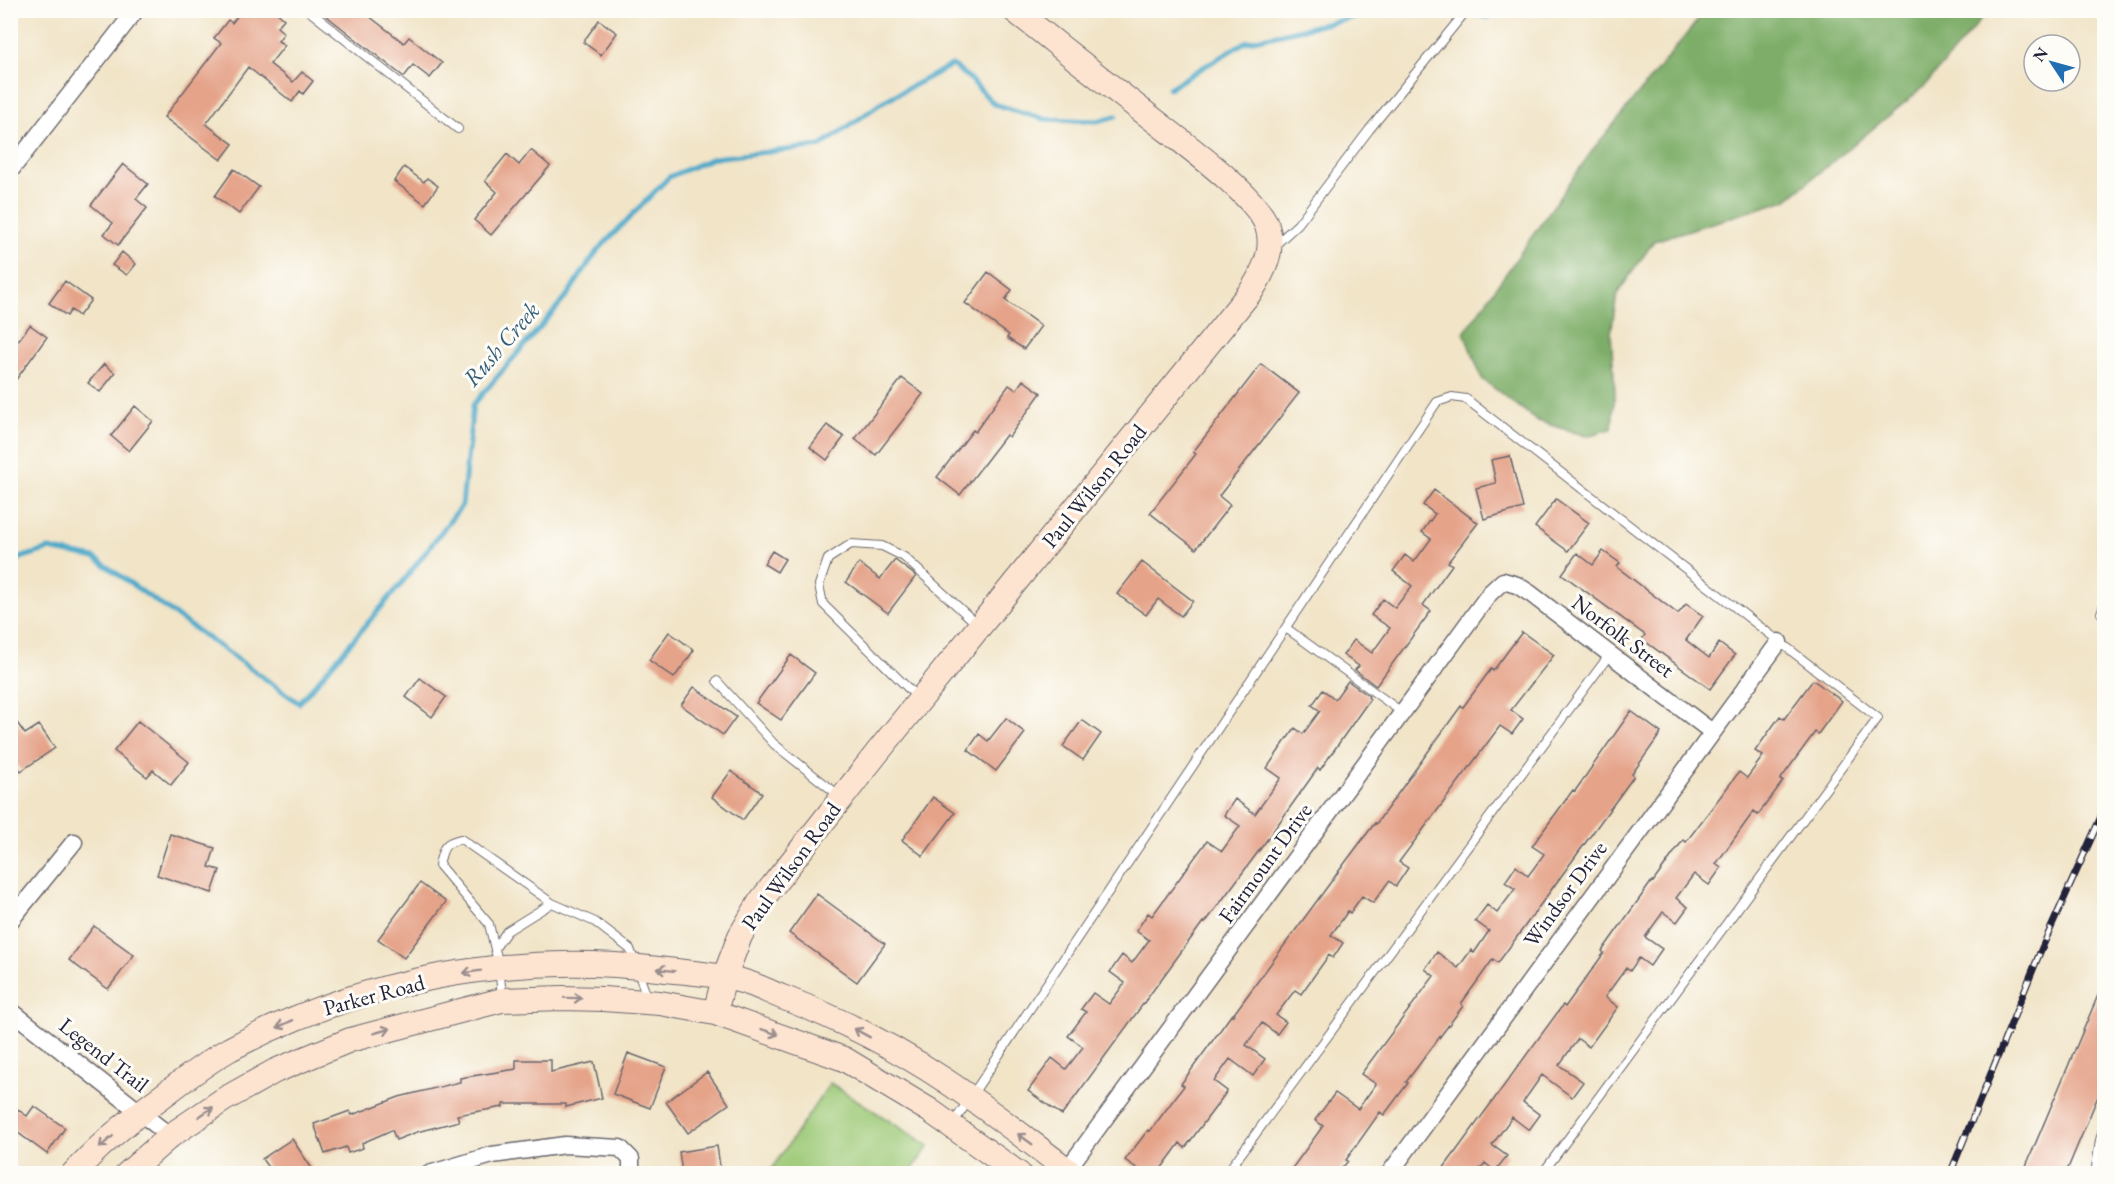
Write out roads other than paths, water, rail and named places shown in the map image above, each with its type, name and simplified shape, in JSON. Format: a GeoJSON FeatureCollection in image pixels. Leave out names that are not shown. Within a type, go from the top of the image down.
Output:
{"type":"FeatureCollection","features":[{"type":"Feature","properties":{"kind":"main road"},"geometry":{"type":"LineString","coordinates":[[1014,10],[1208,162],[1240,192],[1259,214],[1267,226],[1269,249]]}},
{"type":"Feature","properties":{"kind":"main road","name":"Paul Wilson Road"},"geometry":{"type":"LineString","coordinates":[[715,1013],[724,978],[740,936],[760,902],[1252,290],[1268,260],[1269,249]]}},
{"type":"Feature","properties":{"kind":"main road","name":"Parker Road"},"geometry":{"type":"LineString","coordinates":[[73,1173],[141,1112],[229,1050],[305,1014],[354,997],[497,957],[637,967],[724,978],[751,984],[813,1008],[921,1065],[970,1098],[1068,1172]]}},
{"type":"Feature","properties":{"kind":"main road","name":"Parker Road"},"geometry":{"type":"LineString","coordinates":[[127,1173],[170,1136],[223,1100],[275,1071],[350,1041],[502,1000],[593,999],[649,1002],[715,1013],[844,1059],[952,1125],[1019,1173]]}},
{"type":"Feature","properties":{"kind":"street"},"geometry":{"type":"LineString","coordinates":[[10,171],[136,10]]}},
{"type":"Feature","properties":{"kind":"street","name":"Norfolk Street"},"geometry":{"type":"LineString","coordinates":[[1503,581],[1517,585],[1531,594],[1712,732]]}},
{"type":"Feature","properties":{"kind":"street","name":"Fairmount Drive"},"geometry":{"type":"LineString","coordinates":[[1068,1172],[1490,593],[1503,581]]}},
{"type":"Feature","properties":{"kind":"street","name":"Windsor Drive"},"geometry":{"type":"LineString","coordinates":[[1389,1173],[1779,642]]}},
{"type":"Feature","properties":{"kind":"street"},"geometry":{"type":"LineString","coordinates":[[10,921],[74,842]]}},
{"type":"Feature","properties":{"kind":"street","name":"Legend Trail"},"geometry":{"type":"LineString","coordinates":[[10,1010],[170,1136]]}},
{"type":"Feature","properties":{"kind":"street"},"geometry":{"type":"LineString","coordinates":[[429,1173],[492,1155],[565,1146],[620,1148],[631,1166]]}},
{"type":"Feature","properties":{"kind":"lane"},"geometry":{"type":"LineString","coordinates":[[308,10],[458,129]]}},
{"type":"Feature","properties":{"kind":"lane"},"geometry":{"type":"LineString","coordinates":[[1269,249],[1286,237],[1298,224],[1369,130],[1467,10]]}},
{"type":"Feature","properties":{"kind":"lane"},"geometry":{"type":"LineString","coordinates":[[952,1125],[1437,402],[1452,397],[1466,399],[1878,718],[1542,1173]]}},
{"type":"Feature","properties":{"kind":"lane"},"geometry":{"type":"LineString","coordinates":[[921,700],[823,604],[819,585],[828,559],[851,544],[882,546],[904,557],[980,627]]}},
{"type":"Feature","properties":{"kind":"lane"},"geometry":{"type":"LineString","coordinates":[[1286,628],[1403,713]]}},
{"type":"Feature","properties":{"kind":"lane"},"geometry":{"type":"LineString","coordinates":[[1226,1173],[1610,654]]}},
{"type":"Feature","properties":{"kind":"lane"},"geometry":{"type":"LineString","coordinates":[[717,681],[774,744],[842,798]]}},
{"type":"Feature","properties":{"kind":"lane"},"geometry":{"type":"LineString","coordinates":[[502,1000],[497,957],[489,924],[439,865],[442,849],[452,841],[461,838],[552,903],[595,922],[630,949],[649,1002]]}},
{"type":"Feature","properties":{"kind":"lane"},"geometry":{"type":"LineString","coordinates":[[497,957],[507,931],[552,903]]}},
{"type":"Feature","properties":{"kind":"lane"},"geometry":{"type":"LineString","coordinates":[[2095,1173],[2104,1126]]}},
{"type":"Feature","properties":{"kind":"waterway","name":"Rush Creek"},"geometry":{"type":"LineString","coordinates":[[1169,88],[1245,42],[1386,10]]}},
{"type":"Feature","properties":{"kind":"waterway","name":"Rush Creek"},"geometry":{"type":"LineString","coordinates":[[1470,13],[1487,17],[1523,10]]}},
{"type":"Feature","properties":{"kind":"waterway","name":"Rush Creek"},"geometry":{"type":"LineString","coordinates":[[1845,10],[1865,15],[1870,10]]}},
{"type":"Feature","properties":{"kind":"waterway","name":"Rush Creek"},"geometry":{"type":"LineString","coordinates":[[10,571],[20,558],[49,549],[95,558],[299,703],[402,583],[462,505],[473,405],[566,297],[597,251],[669,177],[713,158],[821,146],[884,101],[952,65],[969,78],[994,104],[1044,119],[1097,121],[1116,116]]}},
{"type":"Feature","properties":{"kind":"railway"},"geometry":{"type":"LineString","coordinates":[[1950,1174],[2041,950],[2104,810]]}}]}
